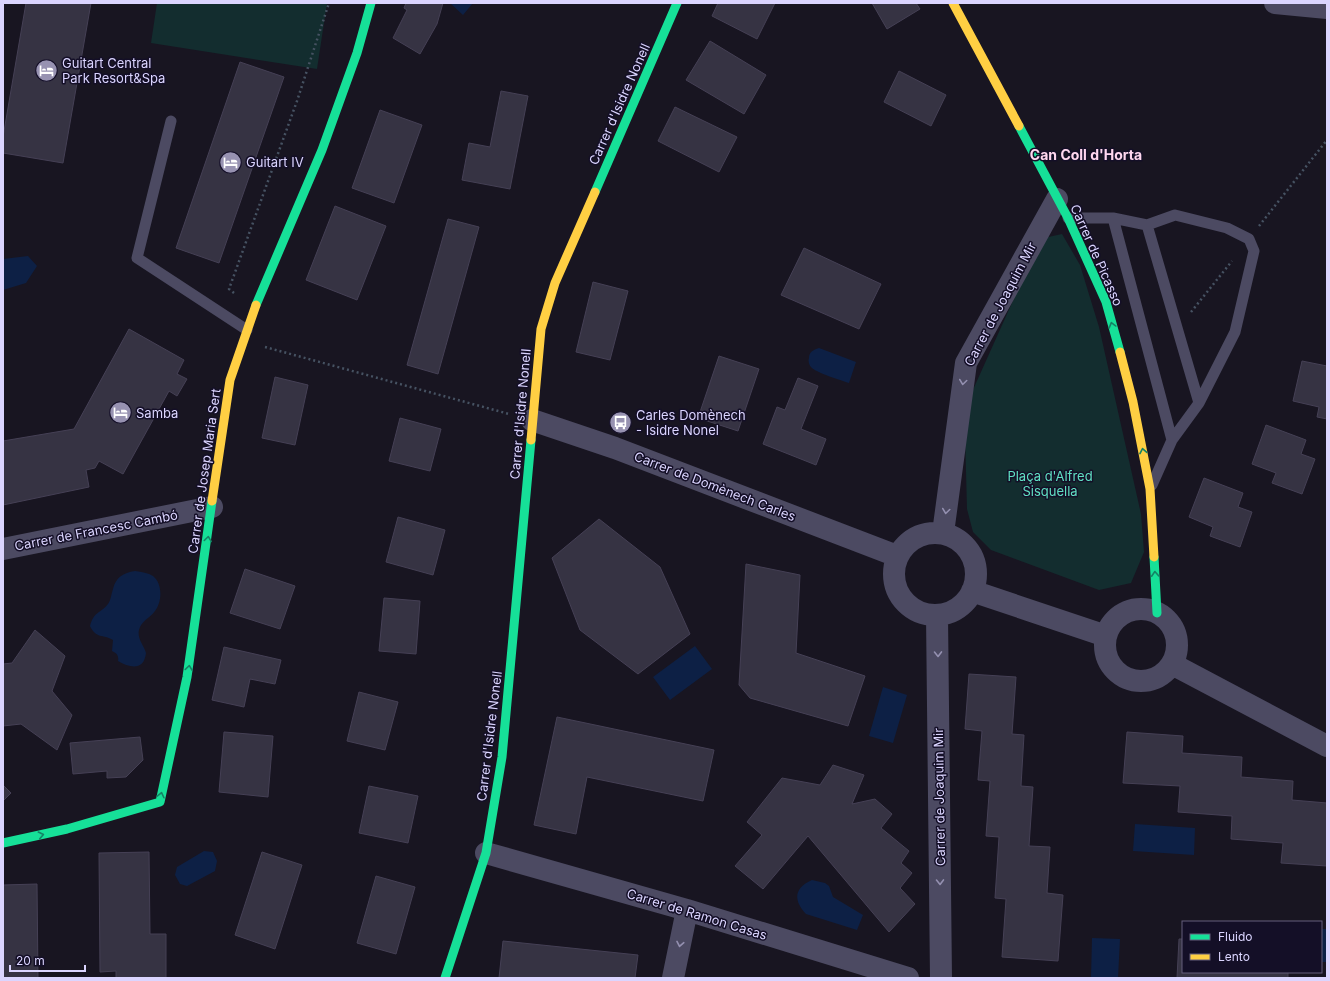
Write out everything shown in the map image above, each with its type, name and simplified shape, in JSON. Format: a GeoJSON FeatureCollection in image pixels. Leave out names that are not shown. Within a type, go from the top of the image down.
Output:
{"type":"FeatureCollection","features":[{"type":"Feature","properties":{"kind":"street","name":"Carrer de Josep Maria Sert"},"geometry":{"type":"LineString","coordinates":[[3,843],[67,829],[160,802],[188,677],[230,380],[255,306],[322,150],[357,53],[371,3]]}},
{"type":"Feature","properties":{"kind":"street","name":"Carrer d'Isidre Nonell"},"geometry":{"type":"LineString","coordinates":[[445,978],[486,853],[502,757],[541,329],[555,283],[677,3]]}},
{"type":"Feature","properties":{"kind":"street","name":"Carrer de Picasso"},"geometry":{"type":"LineString","coordinates":[[953,3],[1068,218],[1106,302],[1133,402],[1150,489],[1157,613]]}},
{"type":"Feature","properties":{"kind":"street"},"geometry":{"type":"LineString","coordinates":[[1275,3],[1327,8]]}},
{"type":"Feature","properties":{"kind":"street","name":"Carrer de Joaquim Mir"},"geometry":{"type":"LineString","coordinates":[[943,533],[966,363],[1057,199]]}},
{"type":"Feature","properties":{"kind":"street","name":"Carrer de Domènech Carles"},"geometry":{"type":"LineString","coordinates":[[532,420],[615,448],[896,556]]}},
{"type":"Feature","properties":{"kind":"street","name":"Carrer de Francesc Cambó"},"geometry":{"type":"LineString","coordinates":[[3,549],[212,507]]}},
{"type":"Feature","properties":{"kind":"street"},"geometry":{"type":"LineString","coordinates":[[929,532],[943,533],[955,537],[965,545],[972,555],[976,567],[976,579],[972,591],[966,601],[958,608],[948,613],[937,615],[923,614],[910,608],[900,597],[894,584],[893,570],[896,556],[904,544],[916,536],[929,532]]}},
{"type":"Feature","properties":{"kind":"street"},"geometry":{"type":"LineString","coordinates":[[972,591],[1106,636]]}},
{"type":"Feature","properties":{"kind":"street"},"geometry":{"type":"LineString","coordinates":[[1136,609],[1147,609],[1157,613],[1167,620],[1173,629],[1177,641],[1176,653],[1172,664],[1165,672],[1155,679],[1144,681],[1132,680],[1122,676],[1113,669],[1107,659],[1105,648],[1106,636],[1110,626],[1116,618],[1126,612],[1136,609]]}},
{"type":"Feature","properties":{"kind":"street","name":"Carrer de Joaquim Mir"},"geometry":{"type":"LineString","coordinates":[[937,615],[941,978]]}},
{"type":"Feature","properties":{"kind":"street"},"geometry":{"type":"LineString","coordinates":[[1172,664],[1327,746]]}},
{"type":"Feature","properties":{"kind":"street","name":"Carrer de Ramon Casas"},"geometry":{"type":"LineString","coordinates":[[486,853],[687,910],[908,978]]}},
{"type":"Feature","properties":{"kind":"street"},"geometry":{"type":"LineString","coordinates":[[673,978],[687,910]]}},
{"type":"Feature","properties":{"kind":"lane"},"geometry":{"type":"LineString","coordinates":[[172,121],[137,258],[247,330]]}},
{"type":"Feature","properties":{"kind":"lane"},"geometry":{"type":"LineString","coordinates":[[1068,218],[1113,218],[1147,225],[1175,215],[1227,228],[1249,239],[1254,251],[1235,332],[1199,403],[1172,440],[1150,489]]}},
{"type":"Feature","properties":{"kind":"lane"},"geometry":{"type":"LineString","coordinates":[[1113,218],[1172,440]]}},
{"type":"Feature","properties":{"kind":"lane"},"geometry":{"type":"LineString","coordinates":[[1147,225],[1199,403]]}},
{"type":"Feature","properties":{"kind":"path"},"geometry":{"type":"LineString","coordinates":[[255,306],[229,289],[297,101],[329,3]]}},
{"type":"Feature","properties":{"kind":"path"},"geometry":{"type":"LineString","coordinates":[[1177,330],[1327,140]]}},
{"type":"Feature","properties":{"kind":"path"},"geometry":{"type":"LineString","coordinates":[[244,341],[532,420]]}},
{"type":"Feature","properties":{"kind":"green space"},"geometry":{"type":"Polygon","coordinates":[[[157,3],[327,3],[317,69],[151,43],[157,3]]]}},
{"type":"Feature","properties":{"kind":"green space","name":"Plaça d'Alfred Sisquella"},"geometry":{"type":"Polygon","coordinates":[[[1062,234],[1080,265],[1099,327],[1141,514],[1144,552],[1131,583],[1099,590],[991,550],[973,532],[967,509],[965,434],[972,392],[1034,254],[1044,238],[1062,234]]]}},
{"type":"Feature","properties":{"kind":"water"},"geometry":{"type":"Polygon","coordinates":[[[450,3],[473,3],[463,15],[450,3]]]}},
{"type":"Feature","properties":{"kind":"water"},"geometry":{"type":"Polygon","coordinates":[[[28,256],[37,266],[26,283],[3,290],[3,259],[28,256]]]}},
{"type":"Feature","properties":{"kind":"water"},"geometry":{"type":"Polygon","coordinates":[[[819,348],[856,362],[849,383],[823,374],[811,367],[809,362],[810,354],[813,350],[819,348]]]}},
{"type":"Feature","properties":{"kind":"water"},"geometry":{"type":"Polygon","coordinates":[[[135,571],[149,574],[156,579],[160,588],[160,598],[157,607],[142,624],[139,630],[140,639],[146,653],[145,659],[139,665],[132,666],[118,661],[117,655],[112,651],[113,640],[97,635],[90,626],[95,615],[109,602],[116,581],[124,574],[135,571]]]}},
{"type":"Feature","properties":{"kind":"water"},"geometry":{"type":"Polygon","coordinates":[[[695,646],[712,669],[670,700],[653,677],[695,646]]]}},
{"type":"Feature","properties":{"kind":"water"},"geometry":{"type":"Polygon","coordinates":[[[883,687],[907,695],[893,743],[869,736],[883,687]]]}},
{"type":"Feature","properties":{"kind":"water"},"geometry":{"type":"Polygon","coordinates":[[[1135,824],[1195,828],[1194,855],[1133,851],[1135,824]]]}},
{"type":"Feature","properties":{"kind":"water"},"geometry":{"type":"Polygon","coordinates":[[[204,851],[213,852],[217,861],[215,871],[187,886],[180,884],[175,875],[177,867],[204,851]]]}},
{"type":"Feature","properties":{"kind":"water"},"geometry":{"type":"Polygon","coordinates":[[[812,880],[825,883],[829,886],[833,897],[863,915],[857,930],[806,914],[799,904],[797,895],[806,883],[812,880]]]}},
{"type":"Feature","properties":{"kind":"water"},"geometry":{"type":"Polygon","coordinates":[[[1322,929],[1327,929],[1327,962],[1322,962],[1322,929]]]}},
{"type":"Feature","properties":{"kind":"water"},"geometry":{"type":"Polygon","coordinates":[[[1092,938],[1120,939],[1118,978],[1091,978],[1092,938]]]}},
{"type":"Feature","properties":{"kind":"building","name":"Guitart Central Park Resort&Spa"},"geometry":{"type":"Polygon","coordinates":[[[26,3],[91,3],[63,163],[3,153],[3,137],[26,3]]]}},
{"type":"Feature","properties":{"kind":"building"},"geometry":{"type":"Polygon","coordinates":[[[406,3],[443,3],[437,24],[420,54],[393,38],[407,10],[404,8],[406,3]]]}},
{"type":"Feature","properties":{"kind":"building"},"geometry":{"type":"Polygon","coordinates":[[[718,3],[775,3],[757,39],[712,16],[718,3]]]}},
{"type":"Feature","properties":{"kind":"building"},"geometry":{"type":"Polygon","coordinates":[[[872,3],[916,3],[920,9],[887,29],[872,3]]]}},
{"type":"Feature","properties":{"kind":"building"},"geometry":{"type":"Polygon","coordinates":[[[710,41],[766,75],[744,114],[686,80],[710,41]]]}},
{"type":"Feature","properties":{"kind":"building","name":"Guitart IV"},"geometry":{"type":"Polygon","coordinates":[[[240,62],[284,77],[219,263],[176,248],[240,62]]]}},
{"type":"Feature","properties":{"kind":"building"},"geometry":{"type":"Polygon","coordinates":[[[899,71],[946,95],[931,126],[884,102],[899,71]]]}},
{"type":"Feature","properties":{"kind":"building"},"geometry":{"type":"Polygon","coordinates":[[[501,91],[528,96],[510,189],[462,180],[469,143],[490,147],[501,91]]]}},
{"type":"Feature","properties":{"kind":"building"},"geometry":{"type":"Polygon","coordinates":[[[675,107],[737,137],[719,172],[658,141],[675,107]]]}},
{"type":"Feature","properties":{"kind":"building"},"geometry":{"type":"Polygon","coordinates":[[[380,110],[422,125],[394,203],[352,188],[380,110]]]}},
{"type":"Feature","properties":{"kind":"building"},"geometry":{"type":"Polygon","coordinates":[[[335,206],[386,226],[357,300],[306,280],[335,206]]]}},
{"type":"Feature","properties":{"kind":"building"},"geometry":{"type":"Polygon","coordinates":[[[448,219],[479,227],[438,374],[407,365],[448,219]]]}},
{"type":"Feature","properties":{"kind":"building"},"geometry":{"type":"Polygon","coordinates":[[[804,248],[881,284],[859,329],[781,295],[804,248]]]}},
{"type":"Feature","properties":{"kind":"building"},"geometry":{"type":"Polygon","coordinates":[[[593,282],[628,291],[610,360],[576,352],[593,282]]]}},
{"type":"Feature","properties":{"kind":"building","name":"Samba"},"geometry":{"type":"Polygon","coordinates":[[[129,329],[184,360],[177,374],[187,379],[177,396],[169,391],[123,474],[99,461],[95,468],[86,470],[89,487],[3,505],[3,441],[74,429],[129,329]]]}},
{"type":"Feature","properties":{"kind":"building"},"geometry":{"type":"Polygon","coordinates":[[[719,356],[759,369],[738,431],[698,418],[719,356]]]}},
{"type":"Feature","properties":{"kind":"building"},"geometry":{"type":"Polygon","coordinates":[[[1302,361],[1327,366],[1327,419],[1317,417],[1319,407],[1293,401],[1302,361]]]}},
{"type":"Feature","properties":{"kind":"building"},"geometry":{"type":"Polygon","coordinates":[[[275,377],[308,385],[295,445],[262,438],[275,377]]]}},
{"type":"Feature","properties":{"kind":"building"},"geometry":{"type":"Polygon","coordinates":[[[798,378],[818,386],[801,429],[826,439],[816,465],[763,444],[777,407],[785,410],[798,378]]]}},
{"type":"Feature","properties":{"kind":"building"},"geometry":{"type":"Polygon","coordinates":[[[400,418],[441,429],[430,471],[389,461],[400,418]]]}},
{"type":"Feature","properties":{"kind":"building"},"geometry":{"type":"Polygon","coordinates":[[[1266,425],[1306,440],[1301,454],[1315,459],[1302,494],[1272,483],[1276,473],[1252,464],[1266,425]]]}},
{"type":"Feature","properties":{"kind":"building"},"geometry":{"type":"Polygon","coordinates":[[[1204,478],[1243,493],[1238,507],[1252,512],[1240,547],[1210,536],[1213,527],[1189,517],[1204,478]]]}},
{"type":"Feature","properties":{"kind":"building"},"geometry":{"type":"Polygon","coordinates":[[[398,517],[445,530],[433,575],[386,562],[398,517]]]}},
{"type":"Feature","properties":{"kind":"building"},"geometry":{"type":"Polygon","coordinates":[[[599,519],[660,567],[690,634],[638,674],[580,630],[552,558],[599,519]]]}},
{"type":"Feature","properties":{"kind":"building"},"geometry":{"type":"Polygon","coordinates":[[[746,564],[800,575],[796,653],[865,676],[848,726],[750,698],[739,685],[746,564]]]}},
{"type":"Feature","properties":{"kind":"building"},"geometry":{"type":"Polygon","coordinates":[[[245,569],[295,586],[280,629],[230,613],[245,569]]]}},
{"type":"Feature","properties":{"kind":"building"},"geometry":{"type":"Polygon","coordinates":[[[384,598],[420,601],[416,654],[379,651],[384,598]]]}},
{"type":"Feature","properties":{"kind":"building"},"geometry":{"type":"Polygon","coordinates":[[[35,630],[65,656],[52,691],[72,715],[57,750],[21,724],[3,726],[3,664],[12,663],[35,630]]]}},
{"type":"Feature","properties":{"kind":"building"},"geometry":{"type":"Polygon","coordinates":[[[224,647],[281,660],[275,684],[250,679],[244,707],[212,700],[224,647]]]}},
{"type":"Feature","properties":{"kind":"building"},"geometry":{"type":"Polygon","coordinates":[[[969,674],[1016,677],[1012,734],[1024,735],[1021,786],[1033,787],[1029,846],[1050,847],[1047,893],[1063,895],[1058,961],[1002,957],[1006,899],[995,898],[999,837],[986,836],[990,781],[978,780],[982,731],[965,729],[969,674]]]}},
{"type":"Feature","properties":{"kind":"building"},"geometry":{"type":"Polygon","coordinates":[[[359,692],[398,702],[385,750],[347,741],[359,692]]]}},
{"type":"Feature","properties":{"kind":"building"},"geometry":{"type":"Polygon","coordinates":[[[557,717],[714,750],[703,801],[587,777],[576,834],[534,825],[557,717]]]}},
{"type":"Feature","properties":{"kind":"building"},"geometry":{"type":"Polygon","coordinates":[[[224,732],[273,736],[268,797],[219,792],[224,732]]]}},
{"type":"Feature","properties":{"kind":"building"},"geometry":{"type":"Polygon","coordinates":[[[1127,732],[1183,736],[1182,753],[1242,757],[1241,777],[1293,781],[1292,800],[1327,803],[1327,866],[1281,863],[1283,843],[1231,839],[1232,816],[1178,812],[1180,786],[1123,783],[1127,732]]]}},
{"type":"Feature","properties":{"kind":"building"},"geometry":{"type":"Polygon","coordinates":[[[140,737],[143,760],[126,777],[107,778],[107,771],[73,774],[70,743],[140,737]]]}},
{"type":"Feature","properties":{"kind":"building"},"geometry":{"type":"Polygon","coordinates":[[[833,765],[864,775],[852,804],[875,799],[892,814],[881,828],[909,851],[901,863],[912,873],[900,888],[915,904],[889,932],[808,836],[763,889],[735,866],[762,835],[747,822],[782,778],[820,785],[833,765]]]}},
{"type":"Feature","properties":{"kind":"building"},"geometry":{"type":"Polygon","coordinates":[[[3,785],[11,793],[3,801],[3,785]]]}},
{"type":"Feature","properties":{"kind":"building"},"geometry":{"type":"Polygon","coordinates":[[[369,786],[418,796],[408,843],[359,833],[369,786]]]}},
{"type":"Feature","properties":{"kind":"building"},"geometry":{"type":"Polygon","coordinates":[[[149,852],[150,934],[166,934],[166,978],[116,978],[116,971],[100,972],[99,853],[149,852]]]}},
{"type":"Feature","properties":{"kind":"building"},"geometry":{"type":"Polygon","coordinates":[[[262,852],[302,865],[275,949],[235,935],[262,852]]]}},
{"type":"Feature","properties":{"kind":"building"},"geometry":{"type":"Polygon","coordinates":[[[376,876],[415,887],[396,954],[357,943],[376,876]]]}},
{"type":"Feature","properties":{"kind":"building"},"geometry":{"type":"Polygon","coordinates":[[[37,884],[38,978],[3,978],[3,885],[37,884]]]}},
{"type":"Feature","properties":{"kind":"building"},"geometry":{"type":"Polygon","coordinates":[[[1179,939],[1182,939],[1182,973],[1288,973],[1288,978],[1177,978],[1179,939]]]}},
{"type":"Feature","properties":{"kind":"building"},"geometry":{"type":"Polygon","coordinates":[[[503,941],[638,955],[635,978],[499,978],[503,941]]]}},
{"type":"Feature","properties":{"kind":"traffic: fast"},"geometry":{"type":"LineString","coordinates":[[256,305],[322,150],[357,53],[371,3]]}},
{"type":"Feature","properties":{"kind":"traffic: fast"},"geometry":{"type":"LineString","coordinates":[[595,192],[677,3]]}},
{"type":"Feature","properties":{"kind":"traffic: fast"},"geometry":{"type":"LineString","coordinates":[[1019,126],[1068,218],[1106,302],[1120,352]]}},
{"type":"Feature","properties":{"kind":"traffic: fast"},"geometry":{"type":"LineString","coordinates":[[445,978],[486,853],[502,757],[531,440]]}},
{"type":"Feature","properties":{"kind":"traffic: fast"},"geometry":{"type":"LineString","coordinates":[[3,843],[67,829],[160,802],[187,677],[212,501]]}},
{"type":"Feature","properties":{"kind":"traffic: fast"},"geometry":{"type":"LineString","coordinates":[[1154,557],[1157,613]]}},
{"type":"Feature","properties":{"kind":"traffic: slow"},"geometry":{"type":"LineString","coordinates":[[953,3],[1019,126]]}},
{"type":"Feature","properties":{"kind":"traffic: slow"},"geometry":{"type":"LineString","coordinates":[[531,440],[541,329],[555,283],[595,192]]}},
{"type":"Feature","properties":{"kind":"traffic: slow"},"geometry":{"type":"LineString","coordinates":[[212,501],[230,380],[256,305]]}},
{"type":"Feature","properties":{"kind":"traffic: slow"},"geometry":{"type":"LineString","coordinates":[[1120,352],[1133,402],[1150,489],[1154,557]]}},
{"type":"Feature","properties":{"kind":"place","name":"Guitart Central Park Resort&Spa"},"geometry":{"type":"Point","coordinates":[47,70]}},
{"type":"Feature","properties":{"kind":"place","name":"Guitart IV"},"geometry":{"type":"Point","coordinates":[230,162]}},
{"type":"Feature","properties":{"kind":"place","name":"Samba"},"geometry":{"type":"Point","coordinates":[120,413]}},
{"type":"Feature","properties":{"kind":"place","name":"Carles Domènech - Isidre Nonel"},"geometry":{"type":"Point","coordinates":[621,422]}},
{"type":"Feature","properties":{"kind":"district","name":"Can Coll d'Horta"},"geometry":{"type":"Point","coordinates":[1086,154]}}]}
